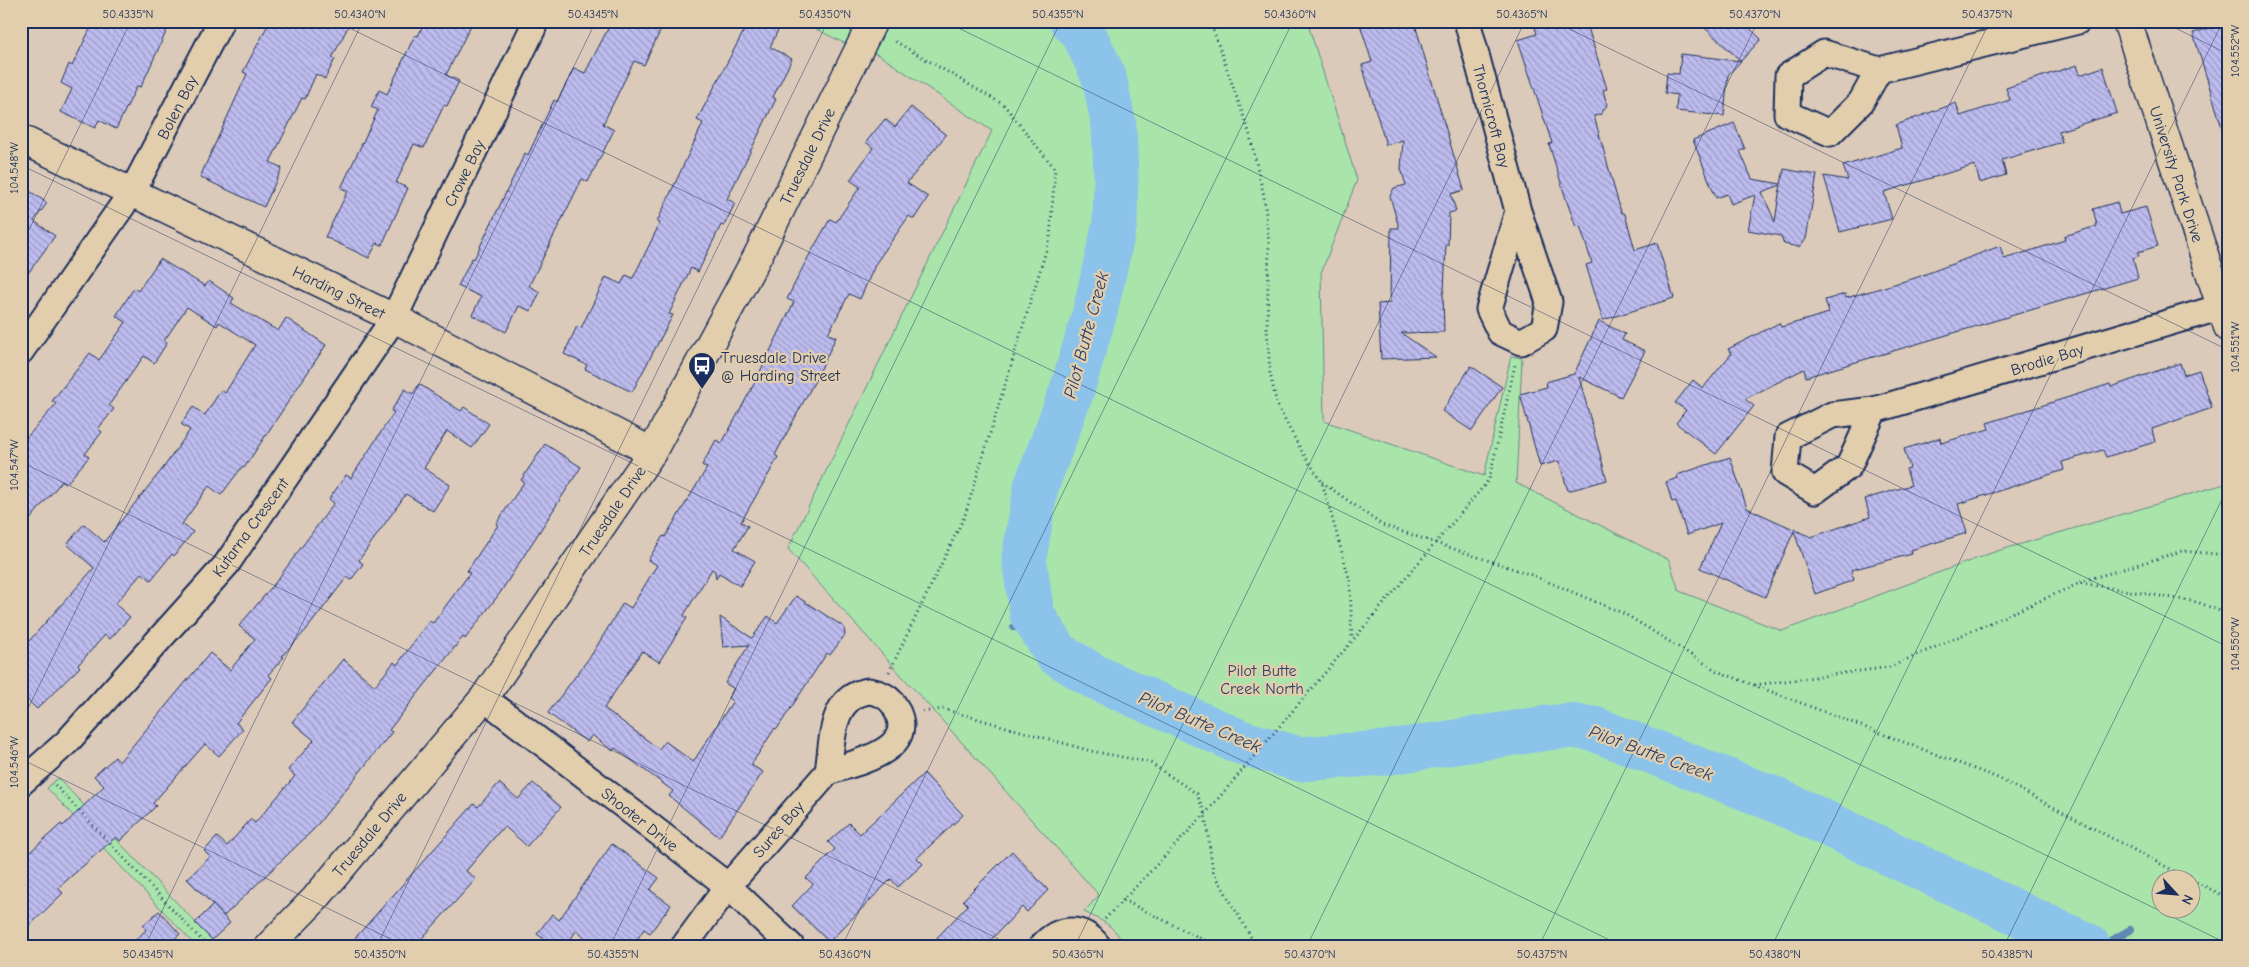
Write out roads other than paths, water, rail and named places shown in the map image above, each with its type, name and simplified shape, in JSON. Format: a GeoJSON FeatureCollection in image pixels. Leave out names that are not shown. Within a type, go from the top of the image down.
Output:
{"type":"FeatureCollection","features":[{"type":"Feature","properties":{"kind":"street","name":"Bolen Bay"},"geometry":{"type":"LineString","coordinates":[[132,192],[222,21]]}},
{"type":"Feature","properties":{"kind":"street","name":"Thornicroft Bay"},"geometry":{"type":"LineString","coordinates":[[1467,21],[1518,210],[1549,302],[1544,329],[1521,342],[1500,332],[1489,309],[1518,210]]}},
{"type":"Feature","properties":{"kind":"street"},"geometry":{"type":"LineString","coordinates":[[1879,70],[2078,21]]}},
{"type":"Feature","properties":{"kind":"street","name":"University Park Drive"},"geometry":{"type":"LineString","coordinates":[[2127,21],[2225,314]]}},
{"type":"Feature","properties":{"kind":"street","name":"Crowe Bay"},"geometry":{"type":"LineString","coordinates":[[394,318],[537,23]]}},
{"type":"Feature","properties":{"kind":"street","name":"Truesdale Drive"},"geometry":{"type":"LineString","coordinates":[[268,946],[315,898],[484,698],[652,452],[758,255],[871,25]]}},
{"type":"Feature","properties":{"kind":"street","name":"Harding Street"},"geometry":{"type":"LineString","coordinates":[[21,139],[394,318],[652,452]]}},
{"type":"Feature","properties":{"kind":"street"},"geometry":{"type":"LineString","coordinates":[[21,351],[132,192]]}},
{"type":"Feature","properties":{"kind":"street","name":"Brodie Bay"},"geometry":{"type":"LineString","coordinates":[[1874,410],[2225,314]]}},
{"type":"Feature","properties":{"kind":"street","name":"Kutarna Crescent"},"geometry":{"type":"LineString","coordinates":[[30,776],[67,742],[226,565],[394,318]]}},
{"type":"Feature","properties":{"kind":"street","name":"Sures Bay"},"geometry":{"type":"LineString","coordinates":[[684,946],[728,886],[828,772],[883,753],[898,737],[900,716],[889,698],[880,693],[858,692],[848,698],[839,709],[828,772]]}},
{"type":"Feature","properties":{"kind":"street","name":"Shooter Drive"},"geometry":{"type":"LineString","coordinates":[[484,698],[728,886],[791,946]]}},
{"type":"Feature","properties":{"kind":"street"},"geometry":{"type":"LineString","coordinates":[[1042,946],[1059,932],[1070,930],[1094,941]]}},
{"type":"Feature","properties":{"kind":"waterway","name":"Pilot Butte Creek"},"geometry":{"type":"LineString","coordinates":[[1072,21],[1083,32],[1104,77],[1114,126],[1115,223],[1095,312],[1072,390],[1036,487],[1024,558],[1032,614],[1056,653],[1095,677],[1240,742],[1299,759],[1384,753],[1547,728],[1570,726],[1594,729],[1774,799],[2088,946]]}},
{"type":"Feature","properties":{"kind":"waterway"},"geometry":{"type":"LineString","coordinates":[[1014,627],[1024,620],[1031,606]]}},
{"type":"Feature","properties":{"kind":"waterway"},"geometry":{"type":"LineString","coordinates":[[2031,918],[2035,926],[2035,934]]}},
{"type":"Feature","properties":{"kind":"waterway"},"geometry":{"type":"LineString","coordinates":[[2086,945],[2108,943],[2130,930]]}},
{"type":"Feature","properties":{"kind":"place","name":"Truesdale Drive @ Harding Street"},"geometry":{"type":"Point","coordinates":[702,390]}},
{"type":"Feature","properties":{"kind":"park label","name":"Pilot Butte Creek North"},"geometry":{"type":"Point","coordinates":[1262,679]}}]}
